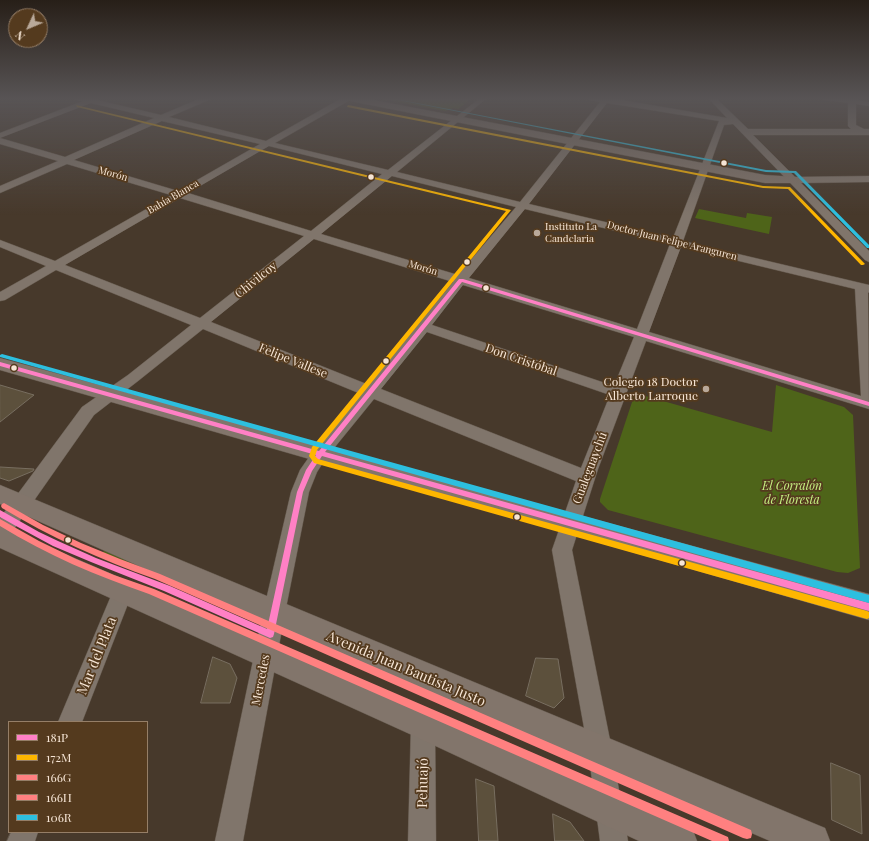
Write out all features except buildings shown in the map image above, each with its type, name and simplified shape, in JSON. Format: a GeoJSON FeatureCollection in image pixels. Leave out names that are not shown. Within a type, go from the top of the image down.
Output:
{"type":"FeatureCollection","features":[{"type":"Feature","properties":{"kind":"main road"},"geometry":{"type":"LineString","coordinates":[[552,137],[765,178],[792,180]]}},
{"type":"Feature","properties":{"kind":"main road"},"geometry":{"type":"LineString","coordinates":[[0,364],[869,607]]}},
{"type":"Feature","properties":{"kind":"main road","name":"Avenida Juan Bautista Justo"},"geometry":{"type":"LineString","coordinates":[[11,499],[274,613],[812,841]]}},
{"type":"Feature","properties":{"kind":"main road"},"geometry":{"type":"LineString","coordinates":[[0,537],[424,724],[611,825],[679,841]]}},
{"type":"Feature","properties":{"kind":"street"},"geometry":{"type":"LineString","coordinates":[[0,190],[117,137]]}},
{"type":"Feature","properties":{"kind":"street","name":"Doctor Juan Felipe Aranguren"},"geometry":{"type":"LineString","coordinates":[[245,137],[865,288]]}},
{"type":"Feature","properties":{"kind":"street","name":"Bahía Blanca"},"geometry":{"type":"LineString","coordinates":[[0,297],[279,137]]}},
{"type":"Feature","properties":{"kind":"street","name":"Chivilcoy"},"geometry":{"type":"LineString","coordinates":[[0,533],[11,499],[88,411],[434,137]]}},
{"type":"Feature","properties":{"kind":"street","name":"Mercedes"},"geometry":{"type":"LineString","coordinates":[[229,841],[274,613],[300,492],[309,470],[320,454],[424,327],[460,280],[523,205],[575,137]]}},
{"type":"Feature","properties":{"kind":"street","name":"Gualeguaychú"},"geometry":{"type":"LineString","coordinates":[[611,825],[600,750],[562,550],[570,523],[715,137]]}},
{"type":"Feature","properties":{"kind":"street"},"geometry":{"type":"LineString","coordinates":[[749,137],[869,258]]}},
{"type":"Feature","properties":{"kind":"street","name":"Morón"},"geometry":{"type":"LineString","coordinates":[[0,142],[66,160],[642,335],[869,402]]}},
{"type":"Feature","properties":{"kind":"street"},"geometry":{"type":"LineString","coordinates":[[792,180],[869,179]]}},
{"type":"Feature","properties":{"kind":"street","name":"Felipe Vallese"},"geometry":{"type":"LineString","coordinates":[[0,243],[587,478]]}},
{"type":"Feature","properties":{"kind":"street"},"geometry":{"type":"LineString","coordinates":[[856,246],[869,246]]}},
{"type":"Feature","properties":{"kind":"street"},"geometry":{"type":"LineString","coordinates":[[865,288],[869,402]]}},
{"type":"Feature","properties":{"kind":"street","name":"Don Cristóbal"},"geometry":{"type":"LineString","coordinates":[[424,327],[619,393]]}},
{"type":"Feature","properties":{"kind":"street","name":"Mar del Plata"},"geometry":{"type":"LineString","coordinates":[[70,721],[123,591]]}},
{"type":"Feature","properties":{"kind":"street","name":"Pehuajó"},"geometry":{"type":"LineString","coordinates":[[422,841],[424,724]]}},
{"type":"Feature","properties":{"kind":"green space"},"geometry":{"type":"Polygon","coordinates":[[[699,209],[746,218],[747,213],[772,217],[769,234],[695,218],[699,209]]]}},
{"type":"Feature","properties":{"kind":"green space","name":"El Corralón de Floresta"},"geometry":{"type":"Polygon","coordinates":[[[776,385],[844,407],[853,415],[860,568],[848,573],[837,572],[608,510],[600,502],[635,393],[772,432],[776,385]]]}},
{"type":"Feature","properties":{"kind":"green space"},"geometry":{"type":"Polygon","coordinates":[[[105,550],[153,573],[153,574],[101,554],[105,550]]]}},
{"type":"Feature","properties":{"kind":"transit line","name":"172M"},"geometry":{"type":"LineString","coordinates":[[207,137],[509,210],[314,449],[312,456],[316,461],[867,615]]}},
{"type":"Feature","properties":{"kind":"transit line","name":"172M"},"geometry":{"type":"LineString","coordinates":[[508,137],[763,187],[789,188],[863,264]]}},
{"type":"Feature","properties":{"kind":"transit line","name":"106R"},"geometry":{"type":"LineString","coordinates":[[592,137],[766,171],[795,172],[869,247]]}},
{"type":"Feature","properties":{"kind":"transit line","name":"181P"},"geometry":{"type":"LineString","coordinates":[[0,513],[55,544],[167,588],[270,634],[300,492],[309,470],[320,454],[461,280],[869,404]]}},
{"type":"Feature","properties":{"kind":"transit line","name":"106R"},"geometry":{"type":"LineString","coordinates":[[2,356],[869,599]]}},
{"type":"Feature","properties":{"kind":"transit line","name":"181P"},"geometry":{"type":"LineString","coordinates":[[0,364],[869,607]]}},
{"type":"Feature","properties":{"kind":"transit line","name":"166H"},"geometry":{"type":"LineString","coordinates":[[4,506],[22,517],[79,546],[117,562],[157,576],[747,834]]}},
{"type":"Feature","properties":{"kind":"transit line","name":"166G"},"geometry":{"type":"LineString","coordinates":[[0,522],[54,553],[92,570],[151,591],[724,841]]}},
{"type":"Feature","properties":{"kind":"place","name":"Instituto La Candelaria"},"geometry":{"type":"Point","coordinates":[537,233]}},
{"type":"Feature","properties":{"kind":"place","name":"Colegio 18 Doctor Alberto Larroque"},"geometry":{"type":"Point","coordinates":[706,389]}}]}
